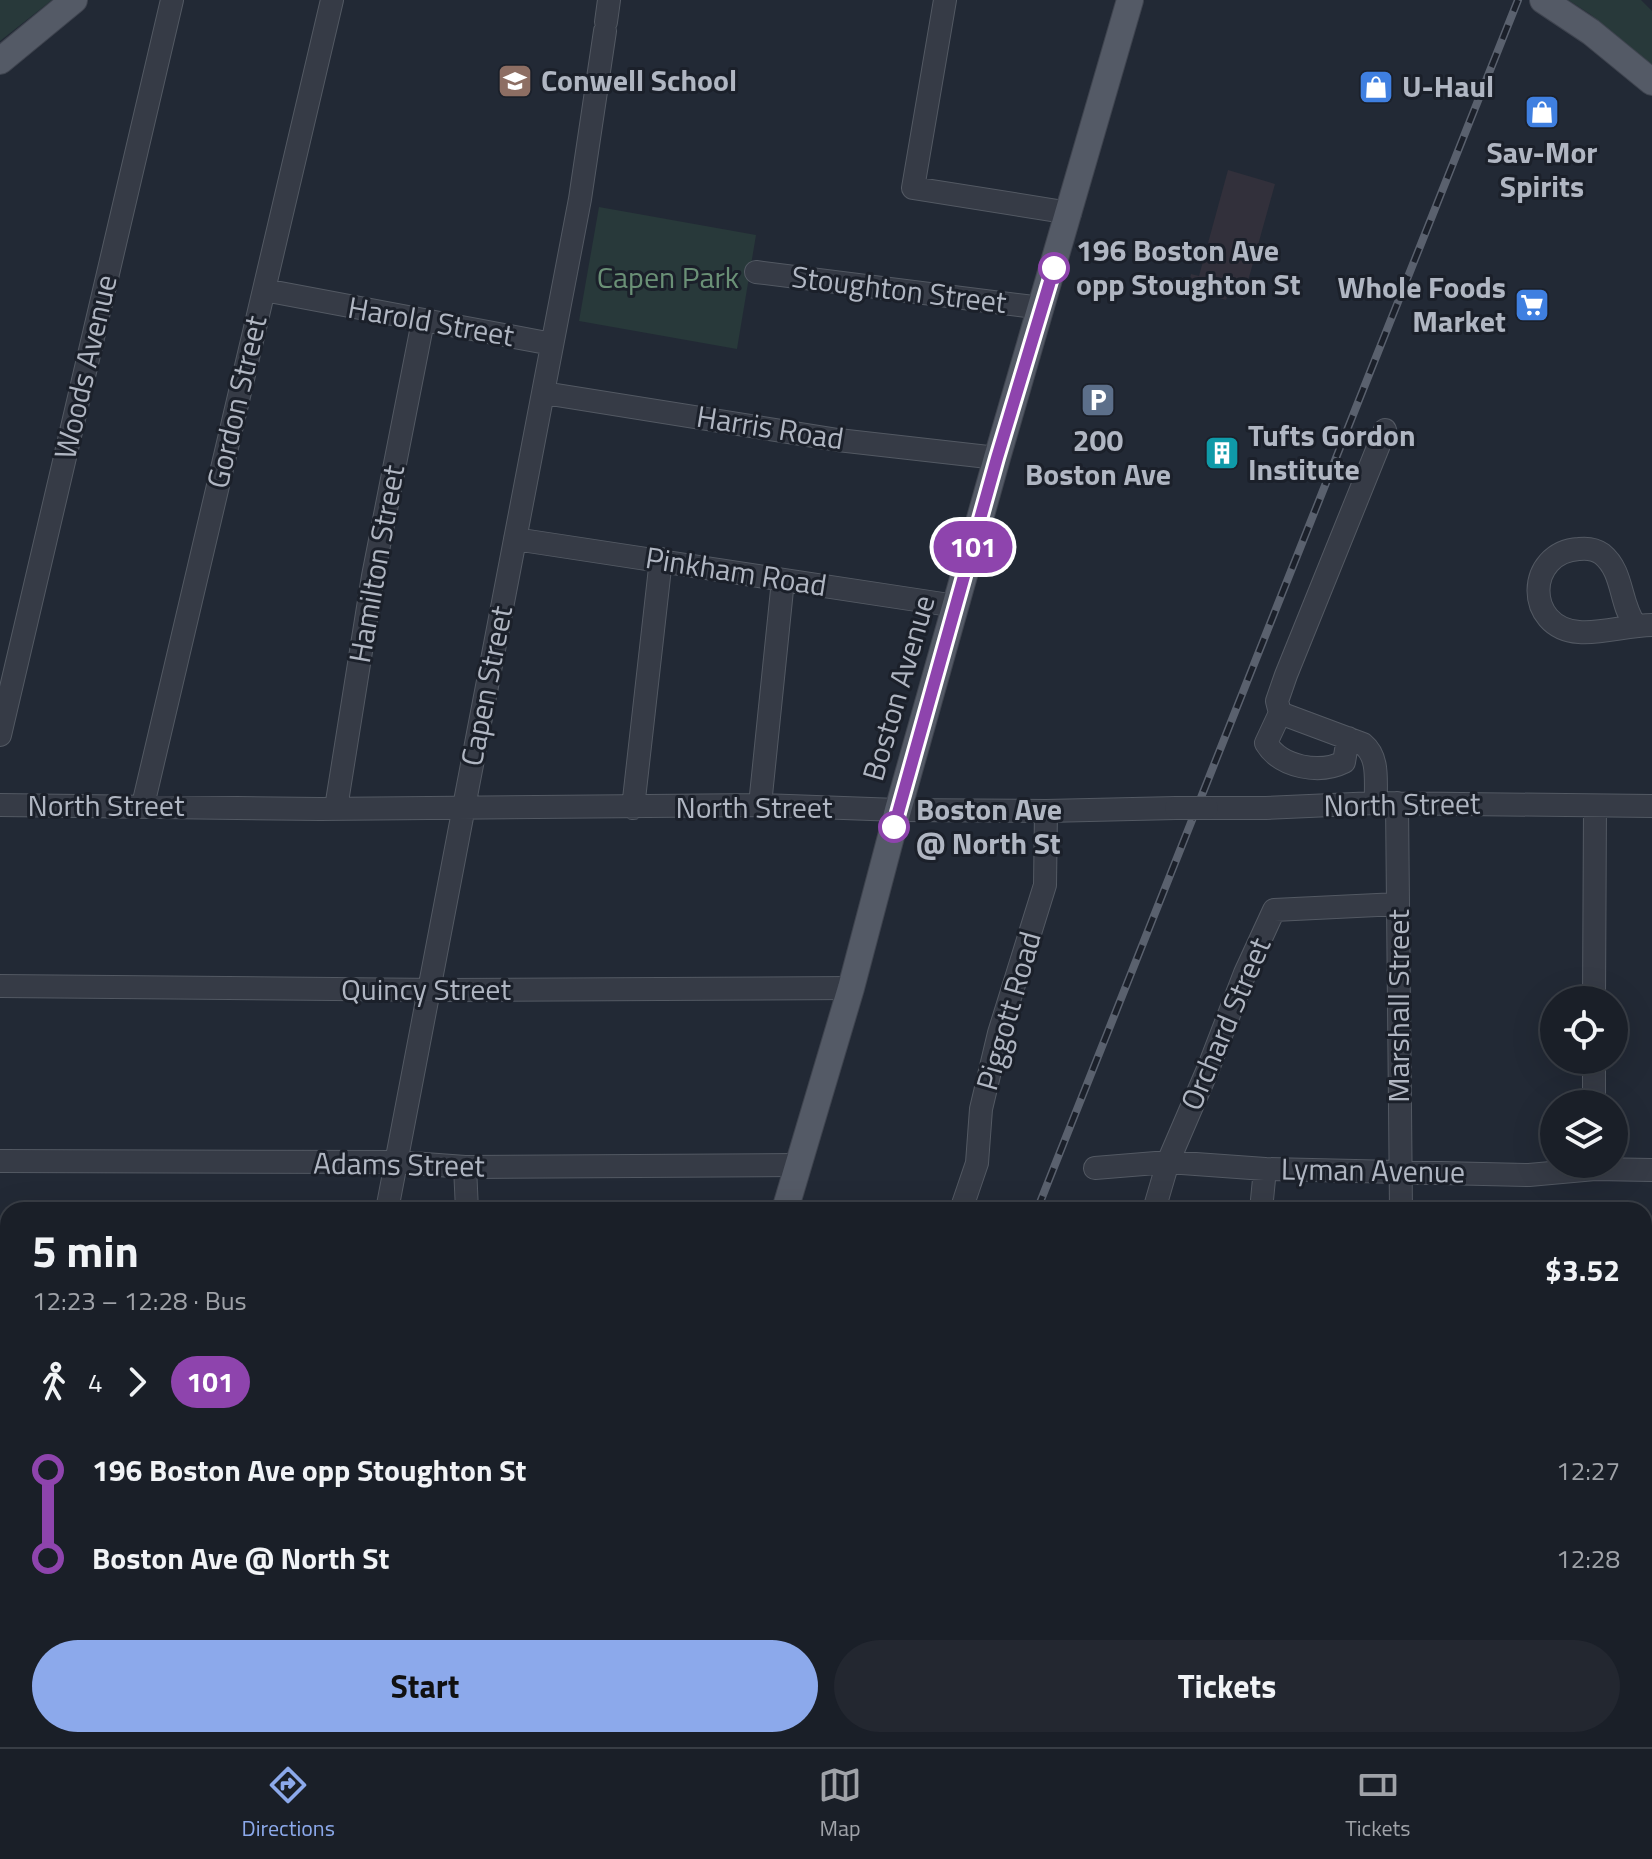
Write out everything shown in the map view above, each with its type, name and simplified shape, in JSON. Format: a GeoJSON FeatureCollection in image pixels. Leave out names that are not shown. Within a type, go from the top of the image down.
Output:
{"type":"FeatureCollection","features":[{"type":"Feature","properties":{"kind":"main road"},"geometry":{"type":"LineString","coordinates":[[0,61],[74,0]]}},
{"type":"Feature","properties":{"kind":"main road","name":"Boston Avenue"},"geometry":{"type":"LineString","coordinates":[[787,1202],[851,988],[997,458],[1130,0]]}},
{"type":"Feature","properties":{"kind":"main road"},"geometry":{"type":"LineString","coordinates":[[1543,0],[1591,32],[1652,82]]}},
{"type":"Feature","properties":{"kind":"street","name":"Woods Avenue"},"geometry":{"type":"LineString","coordinates":[[0,735],[172,0]]}},
{"type":"Feature","properties":{"kind":"street","name":"Gordon Street"},"geometry":{"type":"LineString","coordinates":[[143,805],[332,0]]}},
{"type":"Feature","properties":{"kind":"street"},"geometry":{"type":"LineString","coordinates":[[945,0],[913,188],[1070,213]]}},
{"type":"Feature","properties":{"kind":"street","name":"Capen Street"},"geometry":{"type":"LineString","coordinates":[[389,1202],[587,161],[589,128],[607,18]]}},
{"type":"Feature","properties":{"kind":"street","name":"Stoughton Street"},"geometry":{"type":"LineString","coordinates":[[756,272],[1042,308]]}},
{"type":"Feature","properties":{"kind":"street","name":"Harold Street"},"geometry":{"type":"LineString","coordinates":[[264,290],[552,344]]}},
{"type":"Feature","properties":{"kind":"street","name":"Hamilton Street"},"geometry":{"type":"LineString","coordinates":[[336,808],[373,576],[423,321]]}},
{"type":"Feature","properties":{"kind":"street","name":"Harris Road"},"geometry":{"type":"LineString","coordinates":[[544,393],[838,440],[997,458]]}},
{"type":"Feature","properties":{"kind":"street"},"geometry":{"type":"LineString","coordinates":[[1280,713],[1348,738],[1344,762],[1329,769],[1290,763],[1272,752],[1266,743],[1280,713],[1277,701],[1286,675],[1385,430]]}},
{"type":"Feature","properties":{"kind":"street","name":"Pinkham Road"},"geometry":{"type":"LineString","coordinates":[[515,539],[956,606]]}},
{"type":"Feature","properties":{"kind":"street"},"geometry":{"type":"LineString","coordinates":[[1575,549],[1596,550],[1614,568],[1626,613],[1643,625],[1580,632],[1561,628],[1548,619],[1539,601],[1538,590],[1545,567],[1562,553],[1575,549]]}},
{"type":"Feature","properties":{"kind":"street"},"geometry":{"type":"LineString","coordinates":[[633,808],[661,559]]}},
{"type":"Feature","properties":{"kind":"street"},"geometry":{"type":"LineString","coordinates":[[760,805],[783,580]]}},
{"type":"Feature","properties":{"kind":"street","name":"Marshall Street"},"geometry":{"type":"LineString","coordinates":[[1348,738],[1372,751],[1386,803],[1398,904],[1401,1202]]}},
{"type":"Feature","properties":{"kind":"street","name":"North Street"},"geometry":{"type":"LineString","coordinates":[[0,805],[336,808],[760,805],[1046,811],[1386,803],[1652,806]]}},
{"type":"Feature","properties":{"kind":"street"},"geometry":{"type":"LineString","coordinates":[[1594,986],[1595,806]]}},
{"type":"Feature","properties":{"kind":"street","name":"Piggott Road"},"geometry":{"type":"LineString","coordinates":[[964,1202],[977,1163],[981,1109],[999,1033],[1045,885],[1046,811]]}},
{"type":"Feature","properties":{"kind":"street","name":"Orchard Street"},"geometry":{"type":"LineString","coordinates":[[1156,1202],[1168,1162],[1274,910],[1398,904]]}},
{"type":"Feature","properties":{"kind":"street","name":"Quincy Street"},"geometry":{"type":"LineString","coordinates":[[0,986],[429,990],[851,988]]}},
{"type":"Feature","properties":{"kind":"street","name":"Adams Street"},"geometry":{"type":"LineString","coordinates":[[0,1161],[398,1162],[465,1167],[797,1165]]}},
{"type":"Feature","properties":{"kind":"street","name":"Lyman Avenue"},"geometry":{"type":"LineString","coordinates":[[1095,1168],[1168,1162],[1265,1169],[1540,1174]]}},
{"type":"Feature","properties":{"kind":"street"},"geometry":{"type":"LineString","coordinates":[[465,1167],[467,1202]]}},
{"type":"Feature","properties":{"kind":"street"},"geometry":{"type":"LineString","coordinates":[[1262,1202],[1265,1169]]}},
{"type":"Feature","properties":{"kind":"street","name":"Lyman Avenue"},"geometry":{"type":"LineString","coordinates":[[1628,1169],[1652,1170]]}},
{"type":"Feature","properties":{"kind":"shaded area"},"geometry":{"type":"Polygon","coordinates":[[[1228,170],[1275,184],[1243,299],[1228,295],[1226,300],[1219,298],[1220,293],[1189,282],[1191,274],[1199,276],[1228,170]]]}},
{"type":"Feature","properties":{"kind":"green space"},"geometry":{"type":"Polygon","coordinates":[[[0,0],[52,0],[0,41],[0,0]]]}},
{"type":"Feature","properties":{"kind":"green space"},"geometry":{"type":"Polygon","coordinates":[[[1568,0],[1641,0],[1652,11],[1652,65],[1590,14],[1568,0]]]}},
{"type":"Feature","properties":{"kind":"green space","name":"Capen Park"},"geometry":{"type":"Polygon","coordinates":[[[599,207],[756,235],[737,349],[579,321],[599,207]]]}},
{"type":"Feature","properties":{"kind":"railway"},"geometry":{"type":"LineString","coordinates":[[1040,1202],[1518,0]]}},
{"type":"Feature","properties":{"kind":"bus line","name":"101"},"geometry":{"type":"LineString","coordinates":[[894,827],[997,458],[1054,268]]}},
{"type":"Feature","properties":{"kind":"place","name":"Conwell School"},"geometry":{"type":"Point","coordinates":[515,81]}},
{"type":"Feature","properties":{"kind":"place","name":"U-Haul"},"geometry":{"type":"Point","coordinates":[1376,87]}},
{"type":"Feature","properties":{"kind":"place","name":"Sav-Mor Spirits"},"geometry":{"type":"Point","coordinates":[1542,112]}},
{"type":"Feature","properties":{"kind":"place","name":"196 Boston Ave opp Stoughton St"},"geometry":{"type":"Point","coordinates":[1054,268]}},
{"type":"Feature","properties":{"kind":"place","name":"Whole Foods Market"},"geometry":{"type":"Point","coordinates":[1532,305]}},
{"type":"Feature","properties":{"kind":"place","name":"200 Boston Ave"},"geometry":{"type":"Point","coordinates":[1098,400]}},
{"type":"Feature","properties":{"kind":"place","name":"Tufts Gordon Institute"},"geometry":{"type":"Point","coordinates":[1222,453]}},
{"type":"Feature","properties":{"kind":"place","name":"Boston Ave @ North St"},"geometry":{"type":"Point","coordinates":[894,827]}}]}
